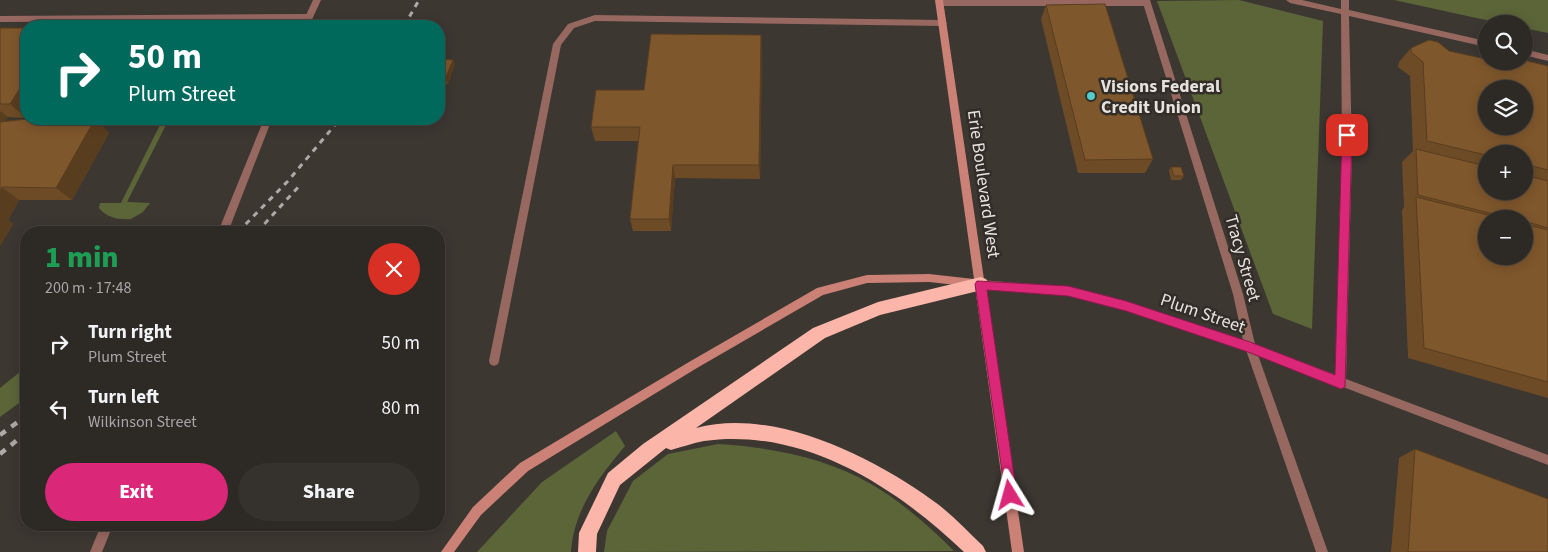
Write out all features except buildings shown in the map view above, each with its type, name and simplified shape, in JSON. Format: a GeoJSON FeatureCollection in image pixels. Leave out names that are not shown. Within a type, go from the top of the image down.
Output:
{"type":"FeatureCollection","features":[{"type":"Feature","properties":{"kind":"highway"},"geometry":{"type":"LineString","coordinates":[[587,552],[588,533],[614,479],[649,450],[819,333],[878,310],[981,284]]}},
{"type":"Feature","properties":{"kind":"highway"},"geometry":{"type":"LineString","coordinates":[[649,450],[691,434],[738,430],[796,440],[865,468],[927,506],[976,552]]}},
{"type":"Feature","properties":{"kind":"main road","name":"Erie Boulevard West"},"geometry":{"type":"LineString","coordinates":[[939,1],[1018,552]]}},
{"type":"Feature","properties":{"kind":"main road"},"geometry":{"type":"LineString","coordinates":[[448,552],[477,511],[524,467],[693,365],[822,291],[867,279],[929,278],[981,284]]}},
{"type":"Feature","properties":{"kind":"street"},"geometry":{"type":"LineString","coordinates":[[308,20],[317,0]]}},
{"type":"Feature","properties":{"kind":"street"},"geometry":{"type":"LineString","coordinates":[[1290,0],[1478,42]]}},
{"type":"Feature","properties":{"kind":"street"},"geometry":{"type":"LineString","coordinates":[[1341,383],[1347,153],[1345,0]]}},
{"type":"Feature","properties":{"kind":"street"},"geometry":{"type":"LineString","coordinates":[[939,1],[1146,2]]}},
{"type":"Feature","properties":{"kind":"street","name":"Tracy Street"},"geometry":{"type":"LineString","coordinates":[[1146,2],[1238,294],[1250,347],[1322,552]]}},
{"type":"Feature","properties":{"kind":"street"},"geometry":{"type":"LineString","coordinates":[[0,19],[309,17]]}},
{"type":"Feature","properties":{"kind":"street"},"geometry":{"type":"LineString","coordinates":[[494,361],[557,44],[571,26],[595,18],[942,23]]}},
{"type":"Feature","properties":{"kind":"street"},"geometry":{"type":"LineString","coordinates":[[1533,54],[1548,58]]}},
{"type":"Feature","properties":{"kind":"street"},"geometry":{"type":"LineString","coordinates":[[225,226],[266,125]]}},
{"type":"Feature","properties":{"kind":"street","name":"Plum Street"},"geometry":{"type":"LineString","coordinates":[[981,284],[1068,291],[1126,306],[1250,347],[1548,460]]}},
{"type":"Feature","properties":{"kind":"street"},"geometry":{"type":"LineString","coordinates":[[96,552],[105,531]]}},
{"type":"Feature","properties":{"kind":"green space"},"geometry":{"type":"Polygon","coordinates":[[[1239,0],[1323,21],[1312,329],[1273,314],[1157,1],[1239,0]]]}},
{"type":"Feature","properties":{"kind":"green space"},"geometry":{"type":"Polygon","coordinates":[[[1394,0],[1548,0],[1548,33],[1533,30],[1533,15],[1478,15],[1478,18],[1394,0]]]}},
{"type":"Feature","properties":{"kind":"green space"},"geometry":{"type":"Polygon","coordinates":[[[160,125],[166,125],[127,202],[150,203],[143,212],[131,219],[118,219],[109,216],[99,208],[100,203],[121,203],[160,125]]]}},
{"type":"Feature","properties":{"kind":"green space"},"geometry":{"type":"Polygon","coordinates":[[[20,372],[20,402],[0,417],[0,388],[20,372]]]}},
{"type":"Feature","properties":{"kind":"green space"},"geometry":{"type":"Polygon","coordinates":[[[616,431],[625,446],[606,470],[582,508],[573,537],[571,552],[477,552],[542,482],[616,431]]]}},
{"type":"Feature","properties":{"kind":"green space"},"geometry":{"type":"Polygon","coordinates":[[[718,444],[758,448],[797,455],[854,475],[882,491],[904,507],[954,551],[604,552],[607,531],[633,481],[668,454],[718,444]]]}},
{"type":"Feature","properties":{"kind":"railway"},"geometry":{"type":"LineString","coordinates":[[407,20],[419,0]]}},
{"type":"Feature","properties":{"kind":"railway"},"geometry":{"type":"LineString","coordinates":[[244,226],[288,181],[335,125]]}},
{"type":"Feature","properties":{"kind":"railway"},"geometry":{"type":"LineString","coordinates":[[262,226],[301,184]]}},
{"type":"Feature","properties":{"kind":"railway"},"geometry":{"type":"LineString","coordinates":[[0,435],[20,420]]}},
{"type":"Feature","properties":{"kind":"railway"},"geometry":{"type":"LineString","coordinates":[[0,454],[20,438]]}},
{"type":"Feature","properties":{"kind":"place","name":"Visions Federal Credit Union"},"geometry":{"type":"Point","coordinates":[1091,96]}},
{"type":"Feature","properties":{"kind":"route"},"geometry":{"type":"LineString","coordinates":[[1010,495],[981,284],[1068,291],[1126,306],[1250,347],[1341,383],[1347,135]]}}]}
